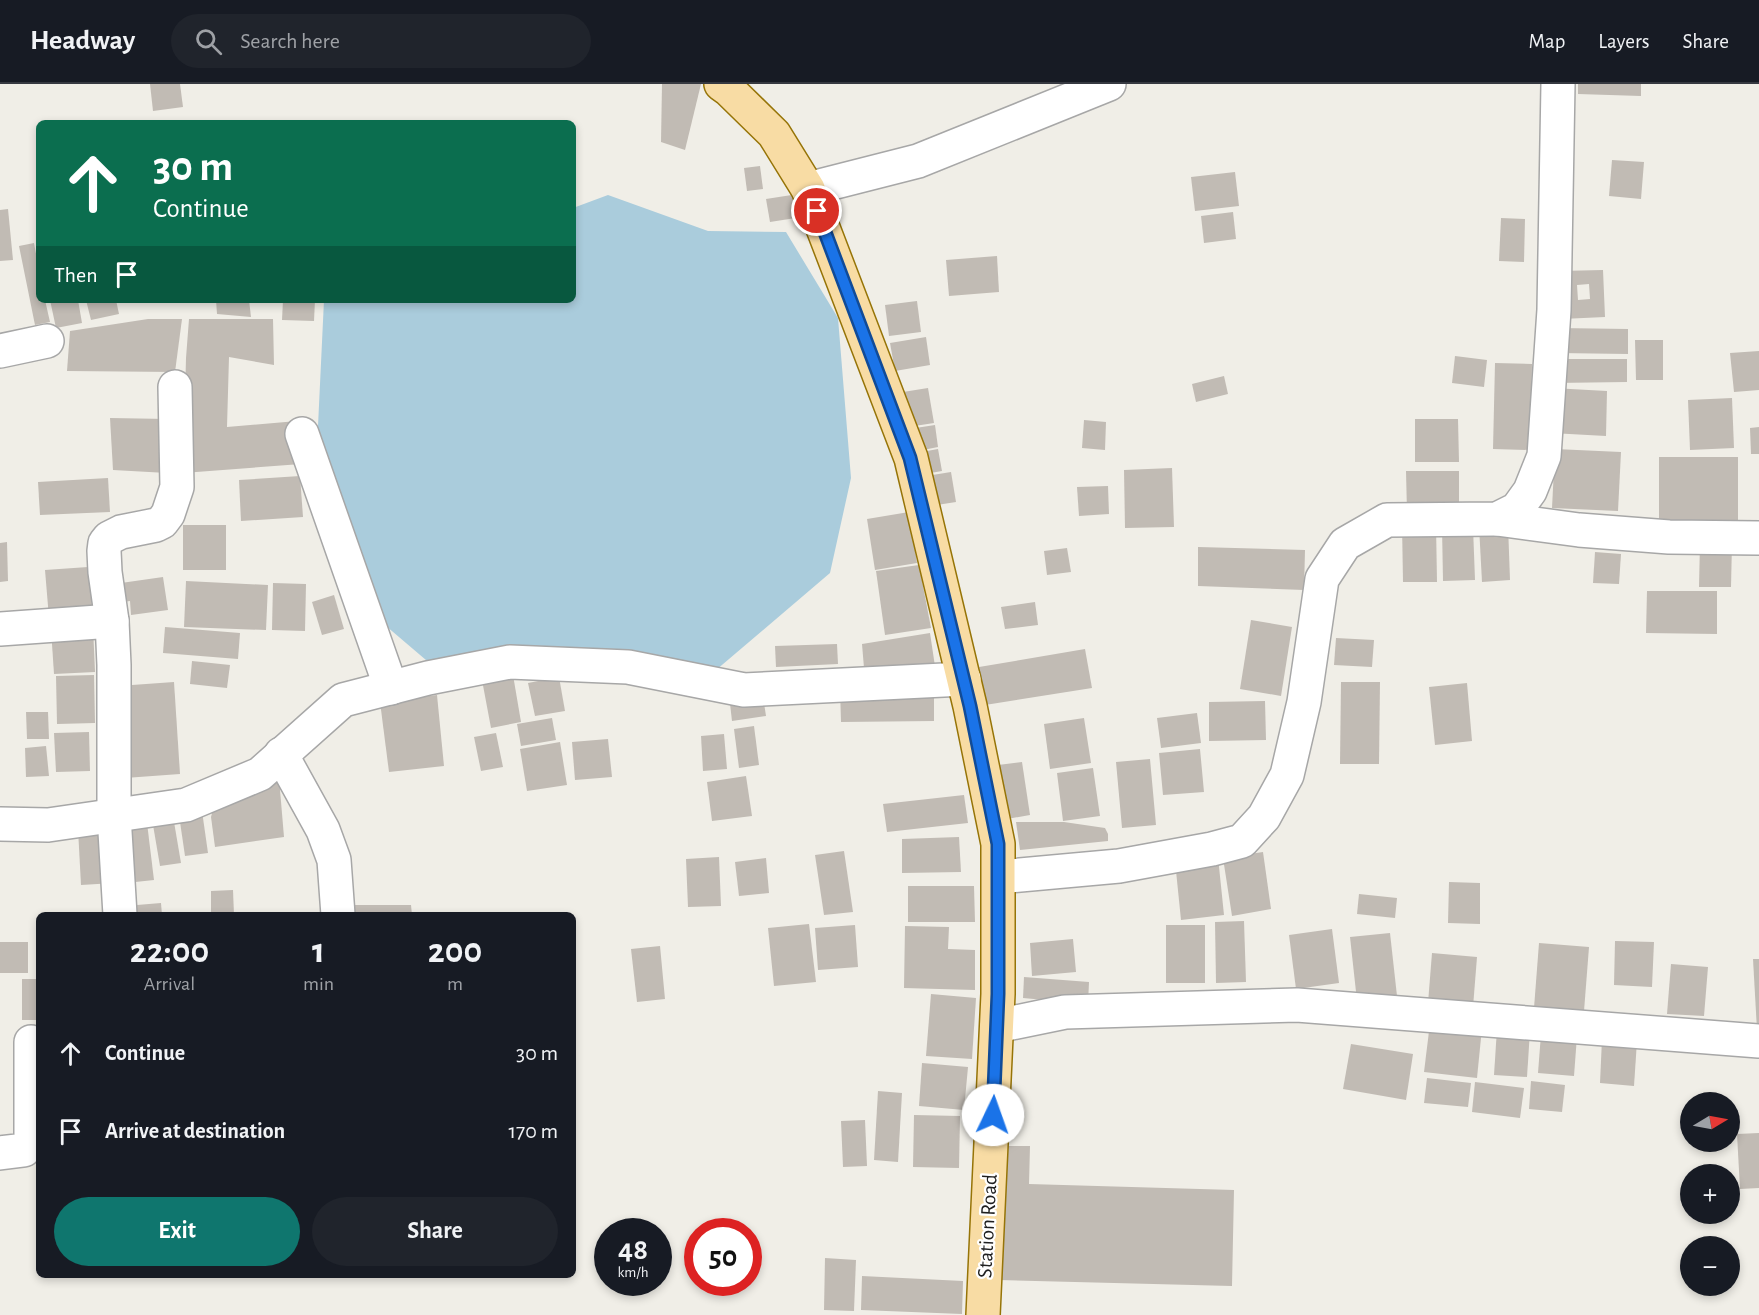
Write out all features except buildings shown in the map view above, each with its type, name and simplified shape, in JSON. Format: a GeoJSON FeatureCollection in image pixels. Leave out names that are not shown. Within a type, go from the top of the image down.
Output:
{"type":"FeatureCollection","features":[{"type":"Feature","properties":{"kind":"main road","name":"Station Road"},"geometry":{"type":"LineString","coordinates":[[721,84],[774,134],[808,189],[910,458],[964,679],[998,844],[999,877],[998,1010],[983,1315]]}},
{"type":"Feature","properties":{"kind":"street"},"geometry":{"type":"LineString","coordinates":[[808,189],[918,161],[1109,84]]}},
{"type":"Feature","properties":{"kind":"street"},"geometry":{"type":"LineString","coordinates":[[1497,519],[1517,509],[1530,491],[1544,456],[1554,310],[1558,84]]}},
{"type":"Feature","properties":{"kind":"street"},"geometry":{"type":"LineString","coordinates":[[0,351],[47,341]]}},
{"type":"Feature","properties":{"kind":"street"},"geometry":{"type":"LineString","coordinates":[[120,912],[114,815],[112,621],[105,572],[105,543],[109,537],[121,531],[156,525],[162,522],[168,514],[177,487],[175,387]]}},
{"type":"Feature","properties":{"kind":"street"},"geometry":{"type":"LineString","coordinates":[[302,434],[391,688]]}},
{"type":"Feature","properties":{"kind":"street"},"geometry":{"type":"LineString","coordinates":[[999,877],[1119,866],[1212,849],[1242,841],[1264,817],[1287,775],[1304,702],[1322,579],[1345,543],[1387,520],[1497,519],[1579,530],[1657,536],[1759,538]]}},
{"type":"Feature","properties":{"kind":"street"},"geometry":{"type":"LineString","coordinates":[[0,629],[112,621]]}},
{"type":"Feature","properties":{"kind":"street"},"geometry":{"type":"LineString","coordinates":[[0,824],[48,825],[186,805],[260,774],[343,700],[428,678],[510,662],[628,667],[744,690],[964,679]]}},
{"type":"Feature","properties":{"kind":"street"},"geometry":{"type":"LineString","coordinates":[[281,754],[327,840],[334,860],[338,912]]}},
{"type":"Feature","properties":{"kind":"street"},"geometry":{"type":"LineString","coordinates":[[998,1010],[1065,1012],[1297,1005],[1759,1041]]}},
{"type":"Feature","properties":{"kind":"street"},"geometry":{"type":"LineString","coordinates":[[0,1153],[24,1150],[31,1142],[31,1042]]}},
{"type":"Feature","properties":{"kind":"water"},"geometry":{"type":"Polygon","coordinates":[[[608,195],[708,231],[786,232],[838,318],[851,478],[830,573],[709,676],[433,666],[379,620],[317,447],[324,303],[576,303],[576,207],[608,195]]]}},
{"type":"Feature","properties":{"kind":"route"},"geometry":{"type":"LineString","coordinates":[[817,211],[910,458],[970,706],[998,844],[998,994],[993,1115]]}}]}
